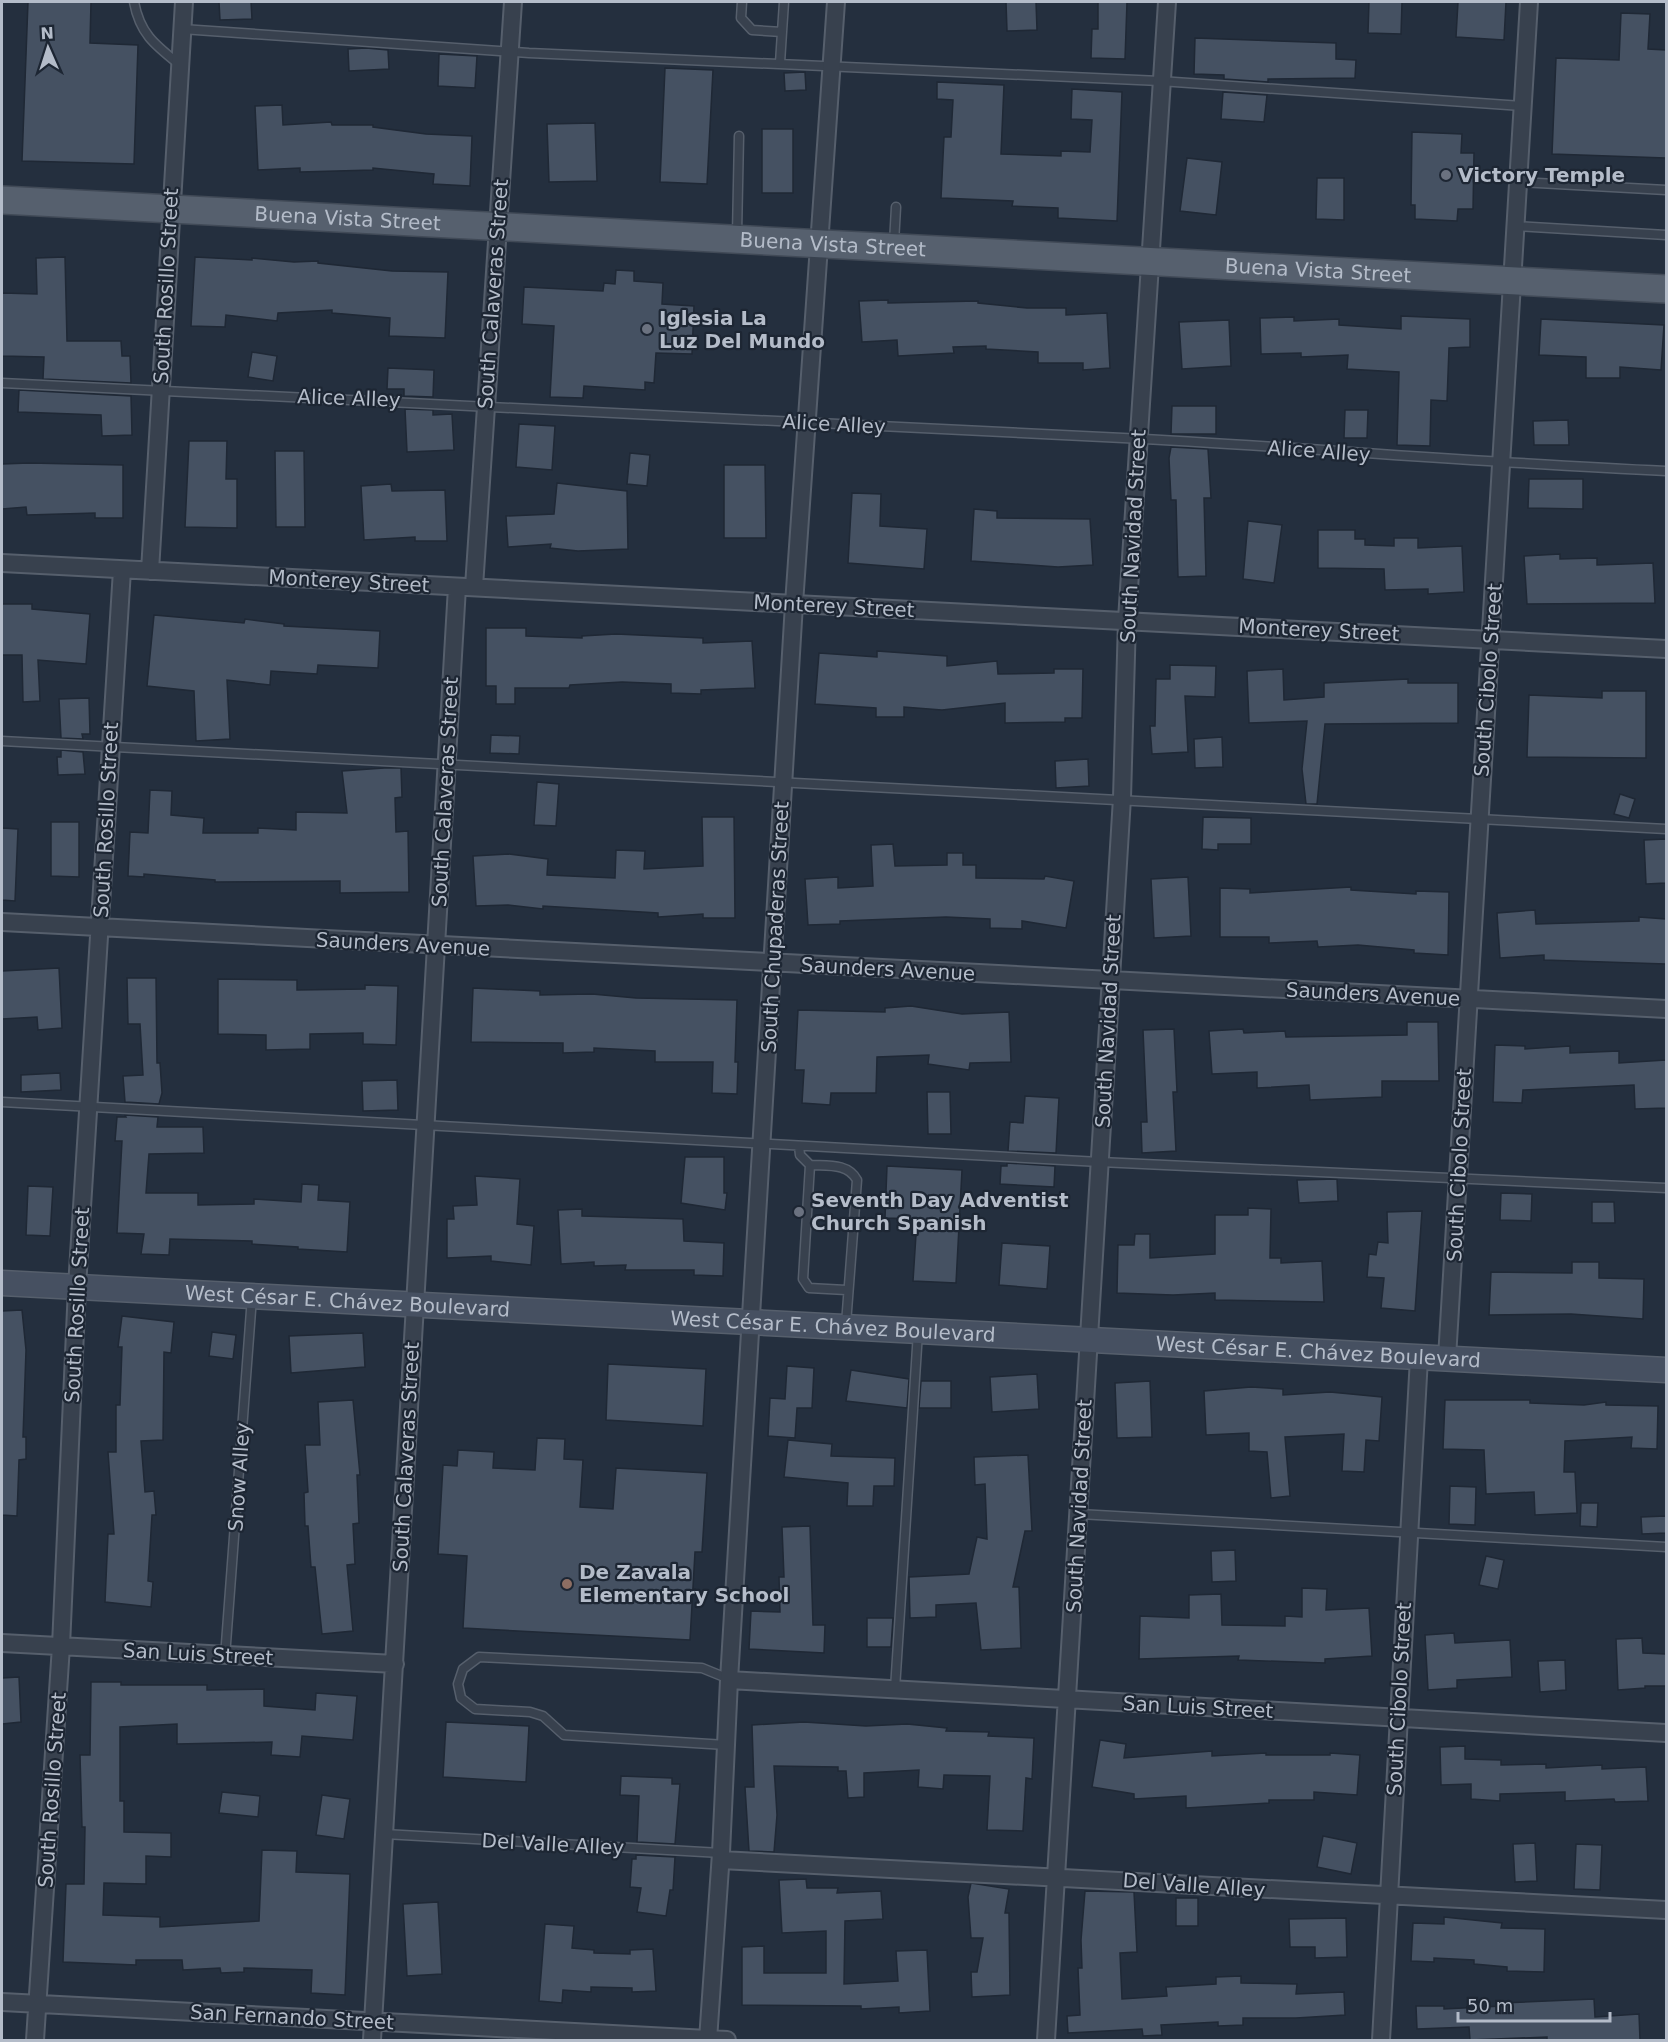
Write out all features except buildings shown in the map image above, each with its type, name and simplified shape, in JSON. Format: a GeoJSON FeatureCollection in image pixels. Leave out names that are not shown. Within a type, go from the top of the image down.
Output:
{"type":"FeatureCollection","features":[{"type":"Feature","properties":{"kind":"main road","name":"Buena Vista Street"},"geometry":{"type":"LineString","coordinates":[[2,200],[1666,289]]}},
{"type":"Feature","properties":{"kind":"street","name":"South Rosillo Street"},"geometry":{"type":"LineString","coordinates":[[150,571],[159,390],[184,2]]}},
{"type":"Feature","properties":{"kind":"street","name":"South Calaveras Street"},"geometry":{"type":"LineString","coordinates":[[474,587],[513,2]]}},
{"type":"Feature","properties":{"kind":"street","name":"South Chupaderas Street"},"geometry":{"type":"LineString","coordinates":[[708,2040],[753,1323],[794,604],[836,2]]}},
{"type":"Feature","properties":{"kind":"street","name":"South Navidad Street"},"geometry":{"type":"LineString","coordinates":[[1046,2040],[1122,798],[1127,620],[1160,81],[1167,2]]}},
{"type":"Feature","properties":{"kind":"street","name":"South Cibolo Street"},"geometry":{"type":"LineString","coordinates":[[1448,1358],[1529,2]]}},
{"type":"Feature","properties":{"kind":"street","name":"Monterey Street"},"geometry":{"type":"LineString","coordinates":[[2,563],[1666,649]]}},
{"type":"Feature","properties":{"kind":"street","name":"South Rosillo Street"},"geometry":{"type":"LineString","coordinates":[[35,2040],[61,1646],[77,1287],[122,570]]}},
{"type":"Feature","properties":{"kind":"street","name":"South Calaveras Street"},"geometry":{"type":"LineString","coordinates":[[372,2040],[457,587]]}},
{"type":"Feature","properties":{"kind":"street","name":"Saunders Avenue"},"geometry":{"type":"LineString","coordinates":[[2,922],[1666,1010]]}},
{"type":"Feature","properties":{"kind":"street","name":"West César E. Chávez Boulevard"},"geometry":{"type":"LineString","coordinates":[[2,1283],[1666,1370]]}},
{"type":"Feature","properties":{"kind":"street","name":"South Cibolo Street"},"geometry":{"type":"LineString","coordinates":[[1381,2040],[1390,1897],[1397,1718],[1419,1358]]}},
{"type":"Feature","properties":{"kind":"street","name":"San Luis Street"},"geometry":{"type":"LineString","coordinates":[[2,1642],[225,1657],[395,1664]]}},
{"type":"Feature","properties":{"kind":"street","name":"San Luis Street"},"geometry":{"type":"LineString","coordinates":[[729,1680],[1666,1733]]}},
{"type":"Feature","properties":{"kind":"street","name":"Del Valle Alley"},"geometry":{"type":"LineString","coordinates":[[721,1857],[1390,1897],[1666,1910]]}},
{"type":"Feature","properties":{"kind":"street","name":"San Fernando Street"},"geometry":{"type":"LineString","coordinates":[[2,2002],[727,2040]]}},
{"type":"Feature","properties":{"kind":"lane"},"geometry":{"type":"LineString","coordinates":[[134,2],[138,23],[155,45],[180,65]]}},
{"type":"Feature","properties":{"kind":"lane"},"geometry":{"type":"LineString","coordinates":[[742,2],[741,18],[746,25],[753,30],[782,32]]}},
{"type":"Feature","properties":{"kind":"lane"},"geometry":{"type":"LineString","coordinates":[[780,63],[784,2]]}},
{"type":"Feature","properties":{"kind":"lane"},"geometry":{"type":"LineString","coordinates":[[182,29],[509,51],[1160,81],[1522,105]]}},
{"type":"Feature","properties":{"kind":"lane"},"geometry":{"type":"LineString","coordinates":[[736,238],[739,136]]}},
{"type":"Feature","properties":{"kind":"lane"},"geometry":{"type":"LineString","coordinates":[[1518,182],[1666,190]]}},
{"type":"Feature","properties":{"kind":"lane"},"geometry":{"type":"LineString","coordinates":[[894,247],[896,207]]}},
{"type":"Feature","properties":{"kind":"lane"},"geometry":{"type":"LineString","coordinates":[[1515,226],[1666,235]]}},
{"type":"Feature","properties":{"kind":"lane","name":"Alice Alley"},"geometry":{"type":"LineString","coordinates":[[2,382],[485,404],[1138,439],[1502,463],[1666,471]]}},
{"type":"Feature","properties":{"kind":"lane"},"geometry":{"type":"LineString","coordinates":[[2,741],[110,745],[783,783],[1122,798],[1666,829]]}},
{"type":"Feature","properties":{"kind":"lane"},"geometry":{"type":"LineString","coordinates":[[2,1102],[763,1144],[800,1150],[1666,1188]]}},
{"type":"Feature","properties":{"kind":"lane"},"geometry":{"type":"LineString","coordinates":[[800,1150],[810,1165],[803,1280],[809,1288],[846,1290]]}},
{"type":"Feature","properties":{"kind":"lane"},"geometry":{"type":"LineString","coordinates":[[810,1165],[841,1167],[852,1171],[858,1180],[850,1283],[846,1290],[846,1328]]}},
{"type":"Feature","properties":{"kind":"lane","name":"Snow Alley"},"geometry":{"type":"LineString","coordinates":[[225,1657],[252,1297]]}},
{"type":"Feature","properties":{"kind":"lane"},"geometry":{"type":"LineString","coordinates":[[895,1689],[918,1331]]}},
{"type":"Feature","properties":{"kind":"lane"},"geometry":{"type":"LineString","coordinates":[[1079,1514],[1666,1547]]}},
{"type":"Feature","properties":{"kind":"lane"},"geometry":{"type":"LineString","coordinates":[[726,1745],[564,1735],[543,1716],[530,1712],[475,1709],[461,1698],[458,1684],[464,1669],[479,1657],[702,1668],[729,1680]]}},
{"type":"Feature","properties":{"kind":"lane","name":"Del Valle Alley"},"geometry":{"type":"LineString","coordinates":[[384,1834],[721,1857]]}},
{"type":"Feature","properties":{"kind":"place","name":"Victory Temple"},"geometry":{"type":"Point","coordinates":[1446,175]}},
{"type":"Feature","properties":{"kind":"place","name":"Iglesia La Luz Del Mundo"},"geometry":{"type":"Point","coordinates":[647,329]}},
{"type":"Feature","properties":{"kind":"place","name":"Seventh Day Adventist Church Spanish"},"geometry":{"type":"Point","coordinates":[799,1212]}},
{"type":"Feature","properties":{"kind":"place","name":"De Zavala Elementary School"},"geometry":{"type":"Point","coordinates":[567,1584]}}]}
